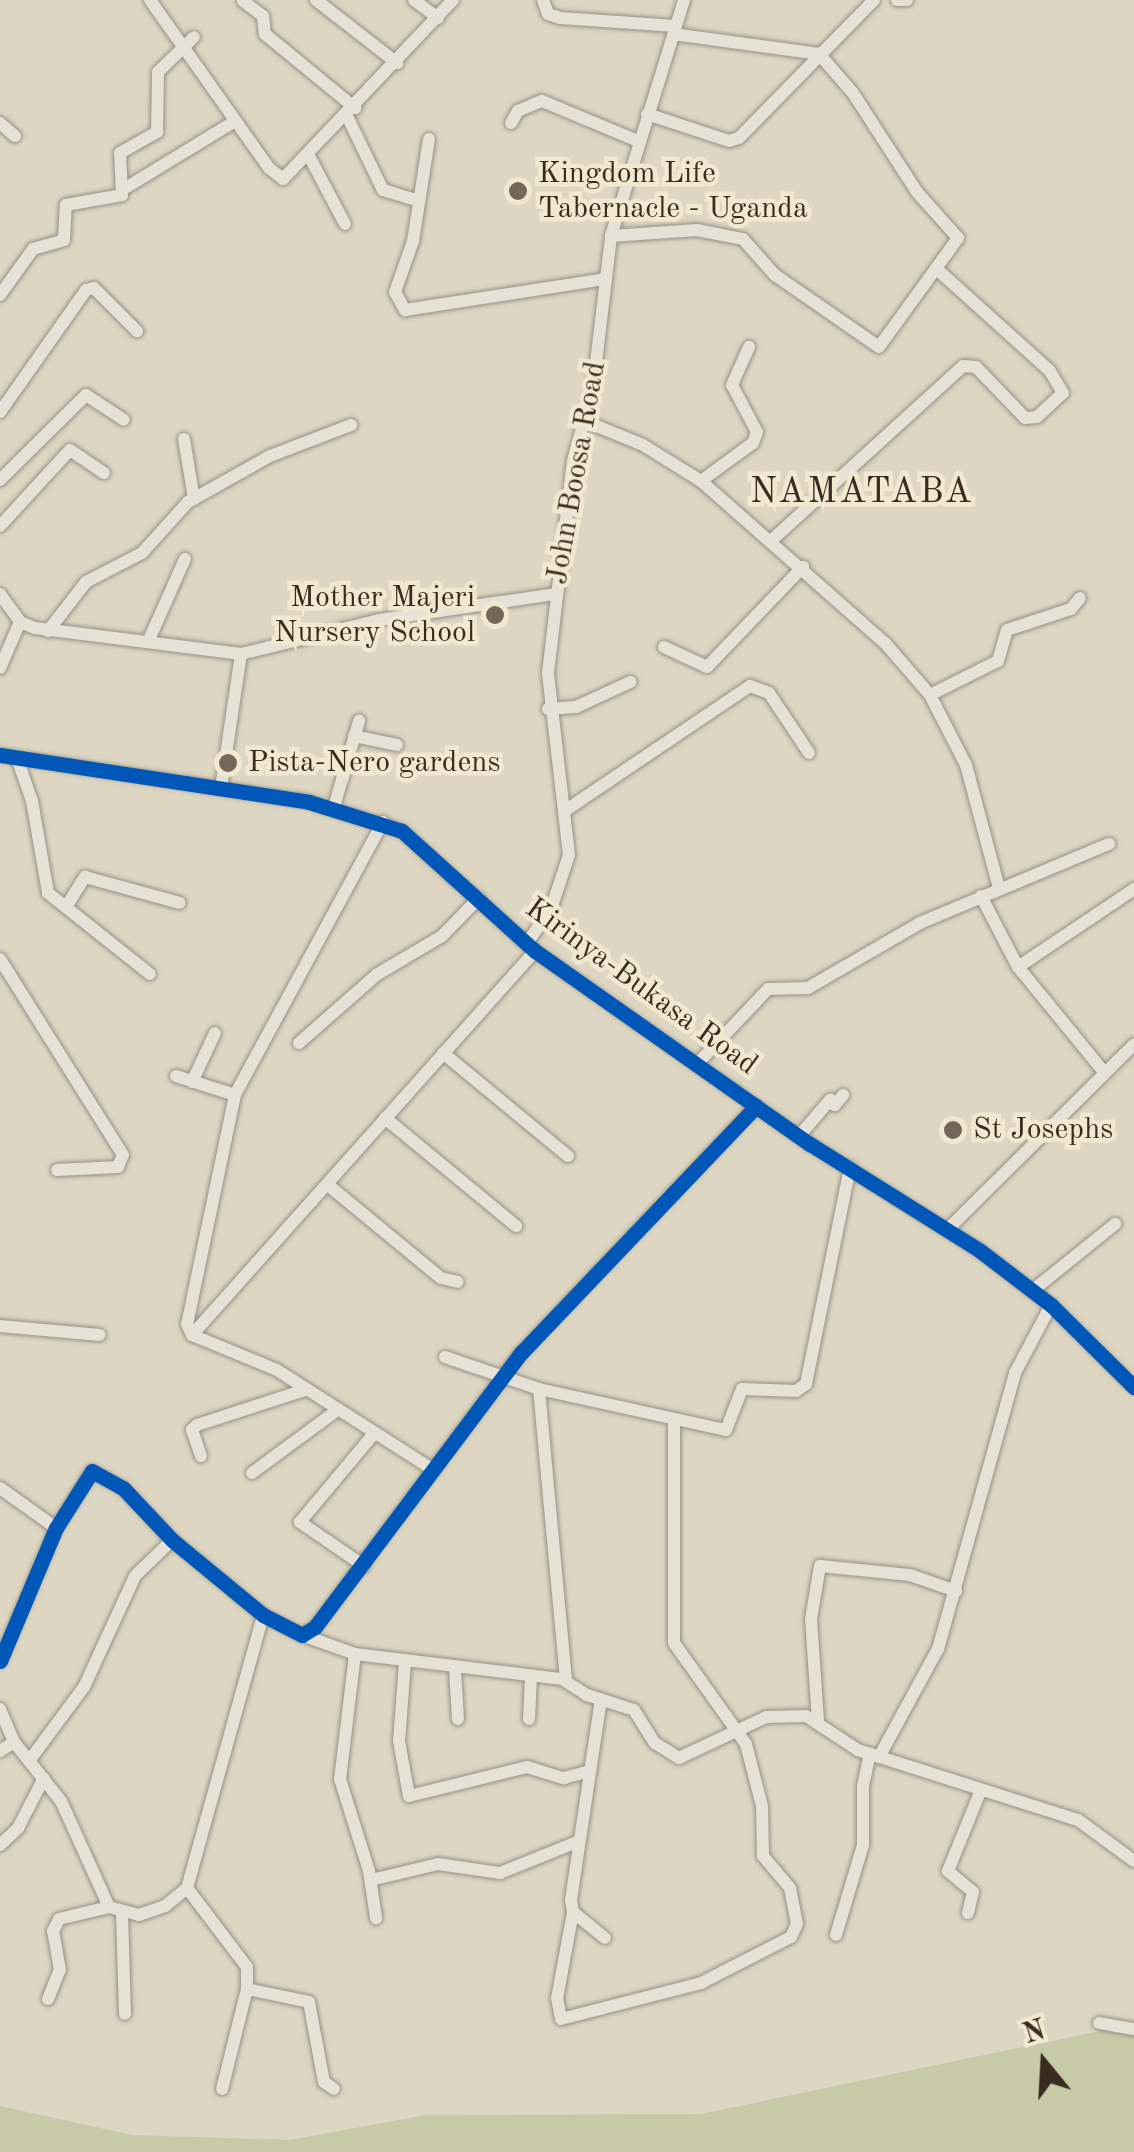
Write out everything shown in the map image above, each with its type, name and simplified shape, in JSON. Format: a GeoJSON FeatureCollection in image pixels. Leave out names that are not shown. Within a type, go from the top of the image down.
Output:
{"type":"FeatureCollection","features":[{"type":"Feature","properties":{"kind":"street"},"geometry":{"type":"LineString","coordinates":[[150,0],[189,41],[235,121],[280,178],[310,156],[453,0]]}},
{"type":"Feature","properties":{"kind":"street"},"geometry":{"type":"LineString","coordinates":[[316,0],[397,63]]}},
{"type":"Feature","properties":{"kind":"street"},"geometry":{"type":"LineString","coordinates":[[414,0],[438,18]]}},
{"type":"Feature","properties":{"kind":"street","name":"John Boosa Road"},"geometry":{"type":"LineString","coordinates":[[530,946],[563,879],[570,838],[548,709],[556,594],[582,420],[593,388],[611,236],[684,0]]}},
{"type":"Feature","properties":{"kind":"street"},"geometry":{"type":"LineString","coordinates":[[646,114],[729,141],[739,138],[874,0]]}},
{"type":"Feature","properties":{"kind":"street"},"geometry":{"type":"LineString","coordinates":[[897,0],[907,0]]}},
{"type":"Feature","properties":{"kind":"street"},"geometry":{"type":"LineString","coordinates":[[244,1],[263,16],[265,34],[351,112],[383,190],[419,202]]}},
{"type":"Feature","properties":{"kind":"street"},"geometry":{"type":"LineString","coordinates":[[541,1],[548,14],[560,18],[675,30],[819,54],[853,93],[917,192],[956,230],[938,270],[882,345],[875,346],[775,275],[743,239],[697,230],[611,236]]}},
{"type":"Feature","properties":{"kind":"street"},"geometry":{"type":"LineString","coordinates":[[127,187],[120,153],[157,132],[158,72],[189,41]]}},
{"type":"Feature","properties":{"kind":"street"},"geometry":{"type":"LineString","coordinates":[[511,123],[518,111],[542,101],[638,142]]}},
{"type":"Feature","properties":{"kind":"street"},"geometry":{"type":"LineString","coordinates":[[3,286],[33,250],[64,240],[66,204],[106,202],[235,121]]}},
{"type":"Feature","properties":{"kind":"street"},"geometry":{"type":"LineString","coordinates":[[0,122],[15,136]]}},
{"type":"Feature","properties":{"kind":"street"},"geometry":{"type":"LineString","coordinates":[[429,139],[414,241],[394,292],[405,310],[605,280]]}},
{"type":"Feature","properties":{"kind":"street"},"geometry":{"type":"LineString","coordinates":[[310,156],[345,224]]}},
{"type":"Feature","properties":{"kind":"street"},"geometry":{"type":"LineString","coordinates":[[773,539],[962,366],[976,367],[1025,418],[1037,417],[1063,392],[1050,371],[938,270]]}},
{"type":"Feature","properties":{"kind":"street"},"geometry":{"type":"LineString","coordinates":[[0,412],[86,290],[94,288],[137,331]]}},
{"type":"Feature","properties":{"kind":"street"},"geometry":{"type":"LineString","coordinates":[[701,481],[753,443],[757,432],[732,385],[749,347]]}},
{"type":"Feature","properties":{"kind":"street"},"geometry":{"type":"LineString","coordinates":[[0,480],[86,394],[124,420]]}},
{"type":"Feature","properties":{"kind":"street"},"geometry":{"type":"LineString","coordinates":[[582,420],[642,446],[701,481],[773,539],[930,695],[966,764],[999,888]]}},
{"type":"Feature","properties":{"kind":"street"},"geometry":{"type":"LineString","coordinates":[[48,631],[86,582],[142,553],[194,499],[270,456],[351,425]]}},
{"type":"Feature","properties":{"kind":"street"},"geometry":{"type":"LineString","coordinates":[[184,439],[194,499]]}},
{"type":"Feature","properties":{"kind":"street"},"geometry":{"type":"LineString","coordinates":[[0,526],[70,450],[104,473]]}},
{"type":"Feature","properties":{"kind":"street","name":"John Boosa Road"},"geometry":{"type":"LineString","coordinates":[[530,946],[565,849],[543,722],[559,539]]}},
{"type":"Feature","properties":{"kind":"street"},"geometry":{"type":"LineString","coordinates":[[148,642],[185,559]]}},
{"type":"Feature","properties":{"kind":"street"},"geometry":{"type":"LineString","coordinates":[[664,647],[706,666],[804,568]]}},
{"type":"Feature","properties":{"kind":"street"},"geometry":{"type":"LineString","coordinates":[[0,594],[20,622],[48,631],[240,654],[378,620],[556,594]]}},
{"type":"Feature","properties":{"kind":"street"},"geometry":{"type":"LineString","coordinates":[[930,695],[998,661],[1007,630],[1063,612],[1080,598]]}},
{"type":"Feature","properties":{"kind":"street"},"geometry":{"type":"LineString","coordinates":[[0,668],[20,622]]}},
{"type":"Feature","properties":{"kind":"street"},"geometry":{"type":"LineString","coordinates":[[221,788],[240,654]]}},
{"type":"Feature","properties":{"kind":"street"},"geometry":{"type":"LineString","coordinates":[[548,709],[576,707],[630,682]]}},
{"type":"Feature","properties":{"kind":"street"},"geometry":{"type":"LineString","coordinates":[[566,810],[750,686],[768,694],[809,753]]}},
{"type":"Feature","properties":{"kind":"street"},"geometry":{"type":"LineString","coordinates":[[334,807],[358,721]]}},
{"type":"Feature","properties":{"kind":"street"},"geometry":{"type":"LineString","coordinates":[[354,736],[396,745]]}},
{"type":"Feature","properties":{"kind":"street","name":"Kirinya-Bukasa Road"},"geometry":{"type":"LineString","coordinates":[[0,755],[334,807],[380,820],[417,842],[530,946],[799,1136],[948,1229],[1051,1305],[1134,1387]]}},
{"type":"Feature","properties":{"kind":"street"},"geometry":{"type":"LineString","coordinates":[[16,758],[32,801],[44,884],[66,907],[150,974]]}},
{"type":"Feature","properties":{"kind":"street"},"geometry":{"type":"LineString","coordinates":[[380,820],[234,1090],[188,1324],[192,1336],[276,1370],[372,1436],[430,1468]]}},
{"type":"Feature","properties":{"kind":"street"},"geometry":{"type":"LineString","coordinates":[[698,1062],[768,989],[808,988],[920,922],[1108,844]]}},
{"type":"Feature","properties":{"kind":"street"},"geometry":{"type":"LineString","coordinates":[[66,907],[85,877],[180,903]]}},
{"type":"Feature","properties":{"kind":"street"},"geometry":{"type":"LineString","coordinates":[[1018,966],[1134,889]]}},
{"type":"Feature","properties":{"kind":"street"},"geometry":{"type":"LineString","coordinates":[[981,896],[1018,966],[1104,1072]]}},
{"type":"Feature","properties":{"kind":"street"},"geometry":{"type":"LineString","coordinates":[[299,1043],[376,975],[432,944],[479,898]]}},
{"type":"Feature","properties":{"kind":"street"},"geometry":{"type":"LineString","coordinates":[[192,1336],[443,1054],[530,946]]}},
{"type":"Feature","properties":{"kind":"street"},"geometry":{"type":"LineString","coordinates":[[304,1204],[530,946]]}},
{"type":"Feature","properties":{"kind":"street"},"geometry":{"type":"LineString","coordinates":[[0,959],[5,988],[75,1072],[123,1155],[118,1166],[57,1170]]}},
{"type":"Feature","properties":{"kind":"street"},"geometry":{"type":"LineString","coordinates":[[192,1082],[215,1033]]}},
{"type":"Feature","properties":{"kind":"street"},"geometry":{"type":"LineString","coordinates":[[948,1229],[1134,1044]]}},
{"type":"Feature","properties":{"kind":"street"},"geometry":{"type":"LineString","coordinates":[[443,1054],[568,1156]]}},
{"type":"Feature","properties":{"kind":"street"},"geometry":{"type":"LineString","coordinates":[[176,1076],[234,1090]]}},
{"type":"Feature","properties":{"kind":"street"},"geometry":{"type":"LineString","coordinates":[[799,1136],[830,1100],[835,1104],[843,1095]]}},
{"type":"Feature","properties":{"kind":"street"},"geometry":{"type":"LineString","coordinates":[[302,1635],[364,1566],[430,1468],[505,1373],[756,1106]]}},
{"type":"Feature","properties":{"kind":"street"},"geometry":{"type":"LineString","coordinates":[[385,1118],[516,1226]]}},
{"type":"Feature","properties":{"kind":"street"},"geometry":{"type":"LineString","coordinates":[[445,1357],[505,1373],[539,1389],[723,1431],[742,1389],[796,1391],[806,1384],[850,1167]]}},
{"type":"Feature","properties":{"kind":"street"},"geometry":{"type":"LineString","coordinates":[[328,1185],[441,1278],[458,1282]]}},
{"type":"Feature","properties":{"kind":"street"},"geometry":{"type":"LineString","coordinates":[[1032,1291],[1115,1224]]}},
{"type":"Feature","properties":{"kind":"street"},"geometry":{"type":"LineString","coordinates":[[836,1935],[863,1845],[862,1786],[875,1756],[938,1648],[1015,1372],[1051,1305]]}},
{"type":"Feature","properties":{"kind":"street"},"geometry":{"type":"LineString","coordinates":[[0,1326],[100,1335]]}},
{"type":"Feature","properties":{"kind":"street"},"geometry":{"type":"LineString","coordinates":[[539,1389],[566,1681]]}},
{"type":"Feature","properties":{"kind":"street"},"geometry":{"type":"LineString","coordinates":[[202,1456],[192,1430],[197,1425],[305,1390]]}},
{"type":"Feature","properties":{"kind":"street"},"geometry":{"type":"LineString","coordinates":[[252,1473],[336,1411]]}},
{"type":"Feature","properties":{"kind":"street"},"geometry":{"type":"LineString","coordinates":[[601,1699],[577,1842],[573,1912],[557,1998],[562,2019],[680,1991],[791,1937],[797,1916],[790,1888],[763,1856],[762,1806],[738,1732],[682,1662],[671,1630],[678,1558],[674,1421]]}},
{"type":"Feature","properties":{"kind":"street"},"geometry":{"type":"LineString","coordinates":[[364,1566],[300,1522],[372,1436]]}},
{"type":"Feature","properties":{"kind":"street"},"geometry":{"type":"LineString","coordinates":[[0,1661],[56,1528],[87,1474],[100,1471],[172,1540],[263,1614],[302,1635],[355,1654],[566,1681],[634,1710],[655,1743],[679,1758],[780,1715],[818,1721],[875,1756],[1078,1820],[1134,1861]]}},
{"type":"Feature","properties":{"kind":"street"},"geometry":{"type":"LineString","coordinates":[[1,1491],[56,1528]]}},
{"type":"Feature","properties":{"kind":"street"},"geometry":{"type":"LineString","coordinates":[[29,1761],[84,1687],[135,1576],[172,1540]]}},
{"type":"Feature","properties":{"kind":"street"},"geometry":{"type":"LineString","coordinates":[[818,1721],[810,1620],[820,1566],[910,1576],[956,1591]]}},
{"type":"Feature","properties":{"kind":"street"},"geometry":{"type":"LineString","coordinates":[[48,1999],[60,1970],[53,1931],[59,1919],[116,1910],[152,1912],[187,1888],[263,1614]]}},
{"type":"Feature","properties":{"kind":"street"},"geometry":{"type":"LineString","coordinates":[[355,1654],[340,1779],[371,1880],[376,1918]]}},
{"type":"Feature","properties":{"kind":"street"},"geometry":{"type":"LineString","coordinates":[[404,1662],[399,1741],[409,1796],[527,1767],[564,1778],[587,1772]]}},
{"type":"Feature","properties":{"kind":"street"},"geometry":{"type":"LineString","coordinates":[[455,1669],[458,1719]]}},
{"type":"Feature","properties":{"kind":"street"},"geometry":{"type":"LineString","coordinates":[[529,1719],[531,1678]]}},
{"type":"Feature","properties":{"kind":"street"},"geometry":{"type":"LineString","coordinates":[[0,1710],[14,1742],[61,1801],[116,1910],[125,2014]]}},
{"type":"Feature","properties":{"kind":"street"},"geometry":{"type":"LineString","coordinates":[[0,1751],[14,1742]]}},
{"type":"Feature","properties":{"kind":"street"},"geometry":{"type":"LineString","coordinates":[[0,1844],[18,1828],[44,1778]]}},
{"type":"Feature","properties":{"kind":"street"},"geometry":{"type":"LineString","coordinates":[[968,1913],[974,1892],[948,1871],[980,1792]]}},
{"type":"Feature","properties":{"kind":"street"},"geometry":{"type":"LineString","coordinates":[[371,1880],[438,1864],[507,1871],[577,1842]]}},
{"type":"Feature","properties":{"kind":"street"},"geometry":{"type":"LineString","coordinates":[[187,1888],[244,1960],[248,1989],[222,2088]]}},
{"type":"Feature","properties":{"kind":"street"},"geometry":{"type":"LineString","coordinates":[[573,1912],[605,1938]]}},
{"type":"Feature","properties":{"kind":"street"},"geometry":{"type":"LineString","coordinates":[[248,1989],[309,2002],[324,2082],[334,2089]]}},
{"type":"Feature","properties":{"kind":"street"},"geometry":{"type":"LineString","coordinates":[[1099,2023],[1134,2029]]}},
{"type":"Feature","properties":{"kind":"green space"},"geometry":{"type":"Polygon","coordinates":[[[1134,2024],[1134,2152],[0,2152],[0,2106],[132,2135],[290,2140],[426,2115],[701,2114],[1134,2024]]]}},
{"type":"Feature","properties":{"kind":"cycle path"},"geometry":{"type":"LineString","coordinates":[[0,755],[309,802],[402,831],[535,951],[810,1144],[979,1250],[1051,1305],[1134,1387]]}},
{"type":"Feature","properties":{"kind":"cycle path"},"geometry":{"type":"LineString","coordinates":[[0,1661],[56,1528],[92,1471],[123,1488],[172,1540],[263,1615],[302,1635],[315,1627],[521,1353],[756,1106]]}},
{"type":"Feature","properties":{"kind":"place","name":"Kingdom Life Tabernacle - Uganda"},"geometry":{"type":"Point","coordinates":[518,191]}},
{"type":"Feature","properties":{"kind":"place","name":"Mother Majeri Nursery School"},"geometry":{"type":"Point","coordinates":[495,615]}},
{"type":"Feature","properties":{"kind":"place","name":"Pista-Nero gardens"},"geometry":{"type":"Point","coordinates":[228,763]}},
{"type":"Feature","properties":{"kind":"place","name":"St Josephs"},"geometry":{"type":"Point","coordinates":[953,1130]}},
{"type":"Feature","properties":{"kind":"district","name":"NAMATABA"},"geometry":{"type":"Point","coordinates":[862,493]}}]}
